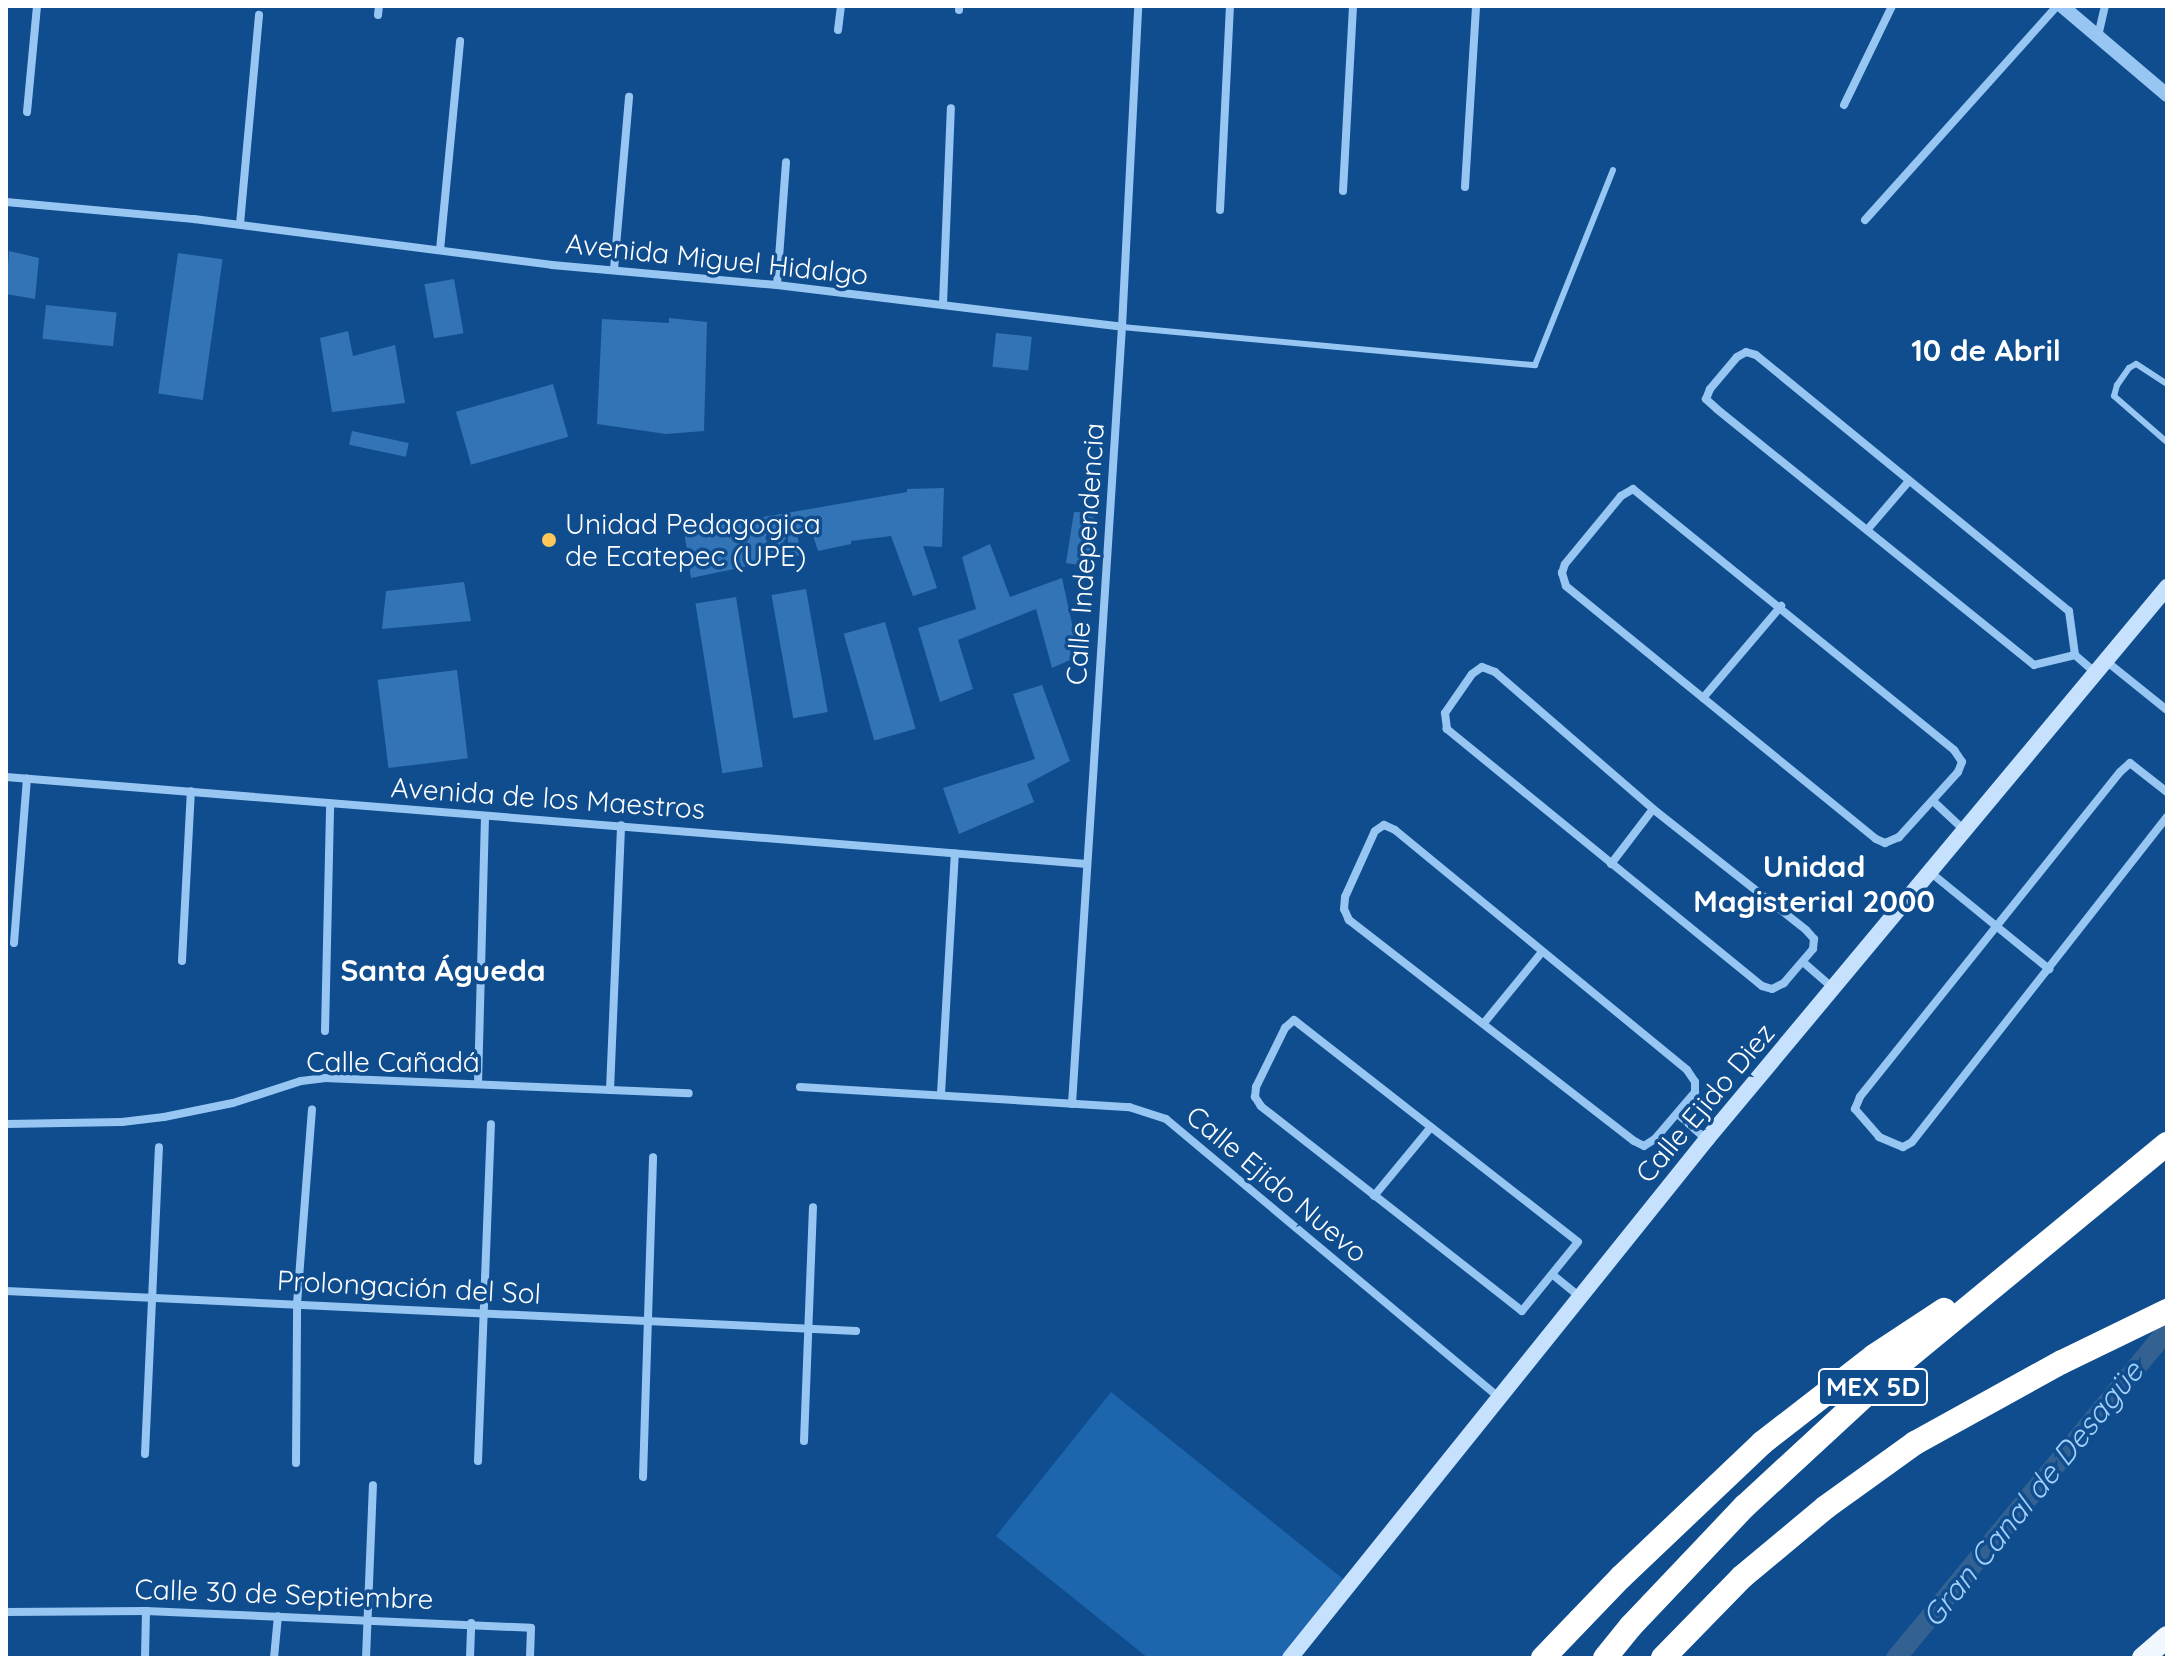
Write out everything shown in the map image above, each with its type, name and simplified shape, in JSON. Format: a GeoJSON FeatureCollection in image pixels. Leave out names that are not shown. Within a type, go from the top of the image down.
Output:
{"type":"FeatureCollection","features":[{"type":"Feature","properties":{"kind":"highway","name":"MEX 5D"},"geometry":{"type":"LineString","coordinates":[[1605,1658],[1631,1626],[1745,1506],[1890,1372],[2167,1144]]}},
{"type":"Feature","properties":{"kind":"highway"},"geometry":{"type":"LineString","coordinates":[[1543,1658],[1621,1577],[1762,1443],[1874,1356],[2055,1235]]}},
{"type":"Feature","properties":{"kind":"highway","name":"MEX 5D"},"geometry":{"type":"LineString","coordinates":[[1663,1658],[1742,1577],[1826,1507],[1915,1443],[2062,1362],[2167,1311]]}},
{"type":"Feature","properties":{"kind":"highway"},"geometry":{"type":"LineString","coordinates":[[2143,1658],[2167,1637]]}},
{"type":"Feature","properties":{"kind":"main road","name":"Calle Ejido Diez"},"geometry":{"type":"LineString","coordinates":[[1290,1658],[1707,1139],[2165,592]]}},
{"type":"Feature","properties":{"kind":"street"},"geometry":{"type":"LineString","coordinates":[[27,112],[37,6]]}},
{"type":"Feature","properties":{"kind":"street"},"geometry":{"type":"LineString","coordinates":[[838,30],[841,6]]}},
{"type":"Feature","properties":{"kind":"street","name":"Calle Independencia"},"geometry":{"type":"LineString","coordinates":[[1072,1104],[1122,327],[1138,6]]}},
{"type":"Feature","properties":{"kind":"street"},"geometry":{"type":"LineString","coordinates":[[1220,210],[1230,6]]}},
{"type":"Feature","properties":{"kind":"street"},"geometry":{"type":"LineString","coordinates":[[1343,191],[1353,6]]}},
{"type":"Feature","properties":{"kind":"street"},"geometry":{"type":"LineString","coordinates":[[1465,187],[1476,6]]}},
{"type":"Feature","properties":{"kind":"street"},"geometry":{"type":"LineString","coordinates":[[1844,105],[1892,6]]}},
{"type":"Feature","properties":{"kind":"street"},"geometry":{"type":"LineString","coordinates":[[1865,220],[2059,6],[2167,95]]}},
{"type":"Feature","properties":{"kind":"street"},"geometry":{"type":"LineString","coordinates":[[2098,36],[2105,6]]}},
{"type":"Feature","properties":{"kind":"street"},"geometry":{"type":"LineString","coordinates":[[240,224],[259,15]]}},
{"type":"Feature","properties":{"kind":"street"},"geometry":{"type":"LineString","coordinates":[[440,250],[460,41]]}},
{"type":"Feature","properties":{"kind":"street"},"geometry":{"type":"LineString","coordinates":[[614,269],[629,97]]}},
{"type":"Feature","properties":{"kind":"street"},"geometry":{"type":"LineString","coordinates":[[943,304],[951,108]]}},
{"type":"Feature","properties":{"kind":"street"},"geometry":{"type":"LineString","coordinates":[[777,285],[786,162]]}},
{"type":"Feature","properties":{"kind":"street","name":"Avenida Miguel Hidalgo"},"geometry":{"type":"LineString","coordinates":[[6,202],[240,224],[440,250],[777,285],[1122,327]]}},
{"type":"Feature","properties":{"kind":"street"},"geometry":{"type":"LineString","coordinates":[[2075,655],[2069,611],[1756,355],[1746,352],[1737,357],[1710,389],[1706,399],[1717,409],[2034,665],[2075,655],[2101,667],[2167,710]]}},
{"type":"Feature","properties":{"kind":"street"},"geometry":{"type":"LineString","coordinates":[[1867,530],[1909,481]]}},
{"type":"Feature","properties":{"kind":"street"},"geometry":{"type":"LineString","coordinates":[[1633,489],[1646,496],[1781,606],[1954,750],[1962,762],[1958,772],[1899,837],[1885,843],[1876,839],[1566,586],[1562,573],[1565,564],[1621,496],[1633,489]]}},
{"type":"Feature","properties":{"kind":"street"},"geometry":{"type":"LineString","coordinates":[[1703,698],[1781,606]]}},
{"type":"Feature","properties":{"kind":"street"},"geometry":{"type":"LineString","coordinates":[[1482,667],[1495,672],[1653,809],[1814,939],[1813,949],[1784,983],[1772,989],[1762,986],[1447,729],[1445,713],[1472,674],[1482,667]]}},
{"type":"Feature","properties":{"kind":"street"},"geometry":{"type":"LineString","coordinates":[[2167,792],[2130,763],[1860,1097],[1855,1109],[1879,1137],[1903,1147],[1912,1142],[2167,817]]}},
{"type":"Feature","properties":{"kind":"street","name":"Avenida de los Maestros"},"geometry":{"type":"LineString","coordinates":[[6,777],[1087,864]]}},
{"type":"Feature","properties":{"kind":"street"},"geometry":{"type":"LineString","coordinates":[[14,943],[27,779]]}},
{"type":"Feature","properties":{"kind":"street"},"geometry":{"type":"LineString","coordinates":[[182,961],[191,791]]}},
{"type":"Feature","properties":{"kind":"street"},"geometry":{"type":"LineString","coordinates":[[1933,801],[1965,831]]}},
{"type":"Feature","properties":{"kind":"street"},"geometry":{"type":"LineString","coordinates":[[325,1031],[330,804]]}},
{"type":"Feature","properties":{"kind":"street"},"geometry":{"type":"LineString","coordinates":[[1611,864],[1653,809]]}},
{"type":"Feature","properties":{"kind":"street"},"geometry":{"type":"LineString","coordinates":[[478,1084],[485,816]]}},
{"type":"Feature","properties":{"kind":"street"},"geometry":{"type":"LineString","coordinates":[[610,1090],[621,825]]}},
{"type":"Feature","properties":{"kind":"street"},"geometry":{"type":"LineString","coordinates":[[1384,825],[1395,830],[1542,952],[1687,1070],[1695,1082],[1695,1092],[1679,1115],[1644,1146],[1349,920],[1344,909],[1345,897],[1375,831],[1384,825]]}},
{"type":"Feature","properties":{"kind":"street"},"geometry":{"type":"LineString","coordinates":[[941,1094],[955,853]]}},
{"type":"Feature","properties":{"kind":"street"},"geometry":{"type":"LineString","coordinates":[[1930,872],[2049,969]]}},
{"type":"Feature","properties":{"kind":"street"},"geometry":{"type":"LineString","coordinates":[[1484,1023],[1542,952]]}},
{"type":"Feature","properties":{"kind":"street"},"geometry":{"type":"LineString","coordinates":[[1803,962],[1834,989]]}},
{"type":"Feature","properties":{"kind":"street"},"geometry":{"type":"LineString","coordinates":[[1294,1020],[1431,1127],[1578,1242],[1522,1311],[1261,1106],[1255,1097],[1256,1087],[1285,1028],[1294,1020]]}},
{"type":"Feature","properties":{"kind":"street","name":"Calle Cañadá"},"geometry":{"type":"LineString","coordinates":[[6,1124],[122,1122],[164,1117],[233,1103],[301,1081],[324,1078],[689,1093]]}},
{"type":"Feature","properties":{"kind":"street","name":"Calle Ejido Nuevo"},"geometry":{"type":"LineString","coordinates":[[800,1087],[1129,1107],[1166,1119],[1498,1397]]}},
{"type":"Feature","properties":{"kind":"street"},"geometry":{"type":"LineString","coordinates":[[296,1463],[297,1304],[312,1110]]}},
{"type":"Feature","properties":{"kind":"street"},"geometry":{"type":"LineString","coordinates":[[1679,1115],[1707,1139]]}},
{"type":"Feature","properties":{"kind":"street"},"geometry":{"type":"LineString","coordinates":[[478,1461],[491,1124]]}},
{"type":"Feature","properties":{"kind":"street"},"geometry":{"type":"LineString","coordinates":[[1374,1196],[1431,1127]]}},
{"type":"Feature","properties":{"kind":"street"},"geometry":{"type":"LineString","coordinates":[[145,1454],[159,1147]]}},
{"type":"Feature","properties":{"kind":"street"},"geometry":{"type":"LineString","coordinates":[[643,1477],[653,1157]]}},
{"type":"Feature","properties":{"kind":"street"},"geometry":{"type":"LineString","coordinates":[[804,1441],[813,1207]]}},
{"type":"Feature","properties":{"kind":"street"},"geometry":{"type":"LineString","coordinates":[[1553,1275],[1579,1296]]}},
{"type":"Feature","properties":{"kind":"street","name":"Prolongación del Sol"},"geometry":{"type":"LineString","coordinates":[[6,1291],[856,1331]]}},
{"type":"Feature","properties":{"kind":"street"},"geometry":{"type":"LineString","coordinates":[[366,1658],[373,1485]]}},
{"type":"Feature","properties":{"kind":"street"},"geometry":{"type":"LineString","coordinates":[[145,1658],[146,1611]]}},
{"type":"Feature","properties":{"kind":"street","name":"Calle 30 de Septiembre"},"geometry":{"type":"LineString","coordinates":[[6,1612],[146,1611],[370,1618],[531,1628],[530,1658]]}},
{"type":"Feature","properties":{"kind":"street"},"geometry":{"type":"LineString","coordinates":[[274,1658],[278,1616]]}},
{"type":"Feature","properties":{"kind":"street"},"geometry":{"type":"LineString","coordinates":[[470,1658],[471,1623]]}},
{"type":"Feature","properties":{"kind":"lane","name":"Avenida Miguel Hidalgo"},"geometry":{"type":"LineString","coordinates":[[1122,327],[1535,365],[1613,170]]}},
{"type":"Feature","properties":{"kind":"lane"},"geometry":{"type":"LineString","coordinates":[[2167,384],[2136,364],[2129,368],[2114,396],[2167,442]]}},
{"type":"Feature","properties":{"kind":"shaded area"},"geometry":{"type":"Polygon","coordinates":[[[1111,1392],[1347,1582],[1286,1658],[1148,1658],[996,1536],[1111,1392]]]}},
{"type":"Feature","properties":{"kind":"building"},"geometry":{"type":"Polygon","coordinates":[[[9,251],[39,258],[35,299],[6,294],[9,251]]]}},
{"type":"Feature","properties":{"kind":"building"},"geometry":{"type":"Polygon","coordinates":[[[178,253],[223,259],[203,400],[158,394],[178,253]]]}},
{"type":"Feature","properties":{"kind":"building"},"geometry":{"type":"Polygon","coordinates":[[[454,279],[464,333],[434,338],[424,284],[454,279]]]}},
{"type":"Feature","properties":{"kind":"building"},"geometry":{"type":"Polygon","coordinates":[[[46,305],[117,312],[113,346],[42,339],[46,305]]]}},
{"type":"Feature","properties":{"kind":"building"},"geometry":{"type":"Polygon","coordinates":[[[669,318],[707,322],[704,431],[666,434],[597,424],[602,319],[669,323],[669,318]]]}},
{"type":"Feature","properties":{"kind":"building"},"geometry":{"type":"Polygon","coordinates":[[[348,331],[353,356],[395,345],[405,403],[332,412],[320,338],[348,331]]]}},
{"type":"Feature","properties":{"kind":"building"},"geometry":{"type":"Polygon","coordinates":[[[996,333],[1032,337],[1028,371],[992,367],[996,333]]]}},
{"type":"Feature","properties":{"kind":"building"},"geometry":{"type":"Polygon","coordinates":[[[553,384],[568,437],[471,465],[456,412],[553,384]]]}},
{"type":"Feature","properties":{"kind":"building"},"geometry":{"type":"Polygon","coordinates":[[[352,431],[409,443],[406,457],[349,445],[352,431]]]}},
{"type":"Feature","properties":{"kind":"building"},"geometry":{"type":"Polygon","coordinates":[[[944,488],[942,547],[923,546],[937,588],[913,596],[891,536],[851,541],[851,544],[818,551],[811,529],[797,533],[801,555],[691,578],[684,531],[907,492],[907,489],[944,488]]]}},
{"type":"Feature","properties":{"kind":"building"},"geometry":{"type":"Polygon","coordinates":[[[1074,512],[1094,513],[1091,567],[1066,563],[1074,512]]]}},
{"type":"Feature","properties":{"kind":"building"},"geometry":{"type":"Polygon","coordinates":[[[990,544],[1010,597],[1062,578],[1079,656],[1052,668],[1036,609],[958,640],[973,689],[940,702],[918,628],[976,609],[962,557],[990,544]]]}},
{"type":"Feature","properties":{"kind":"building"},"geometry":{"type":"Polygon","coordinates":[[[464,582],[471,621],[382,629],[386,591],[464,582]]]}},
{"type":"Feature","properties":{"kind":"building"},"geometry":{"type":"Polygon","coordinates":[[[806,589],[828,712],[793,718],[772,595],[806,589]]]}},
{"type":"Feature","properties":{"kind":"building"},"geometry":{"type":"Polygon","coordinates":[[[736,597],[763,767],[722,773],[696,603],[736,597]]]}},
{"type":"Feature","properties":{"kind":"building"},"geometry":{"type":"Polygon","coordinates":[[[885,622],[916,729],[874,741],[844,634],[885,622]]]}},
{"type":"Feature","properties":{"kind":"building"},"geometry":{"type":"Polygon","coordinates":[[[457,670],[468,758],[388,768],[378,680],[457,670]]]}},
{"type":"Feature","properties":{"kind":"building"},"geometry":{"type":"Polygon","coordinates":[[[1042,685],[1070,761],[1027,784],[1034,802],[959,834],[943,788],[1035,759],[1013,694],[1042,685]]]}},
{"type":"Feature","properties":{"kind":"waterway","name":"Gran Canal de Desagüe"},"geometry":{"type":"LineString","coordinates":[[1896,1658],[2167,1330]]}},
{"type":"Feature","properties":{"kind":"place","name":"Unidad Pedagogica de Ecatepec (UPE)"},"geometry":{"type":"Point","coordinates":[549,540]}},
{"type":"Feature","properties":{"kind":"district","name":"10 de Abril"},"geometry":{"type":"Point","coordinates":[1986,350]}},
{"type":"Feature","properties":{"kind":"district","name":"Unidad Magisterial 2000"},"geometry":{"type":"Point","coordinates":[1814,883]}},
{"type":"Feature","properties":{"kind":"district","name":"Santa Águeda"},"geometry":{"type":"Point","coordinates":[443,970]}}]}
